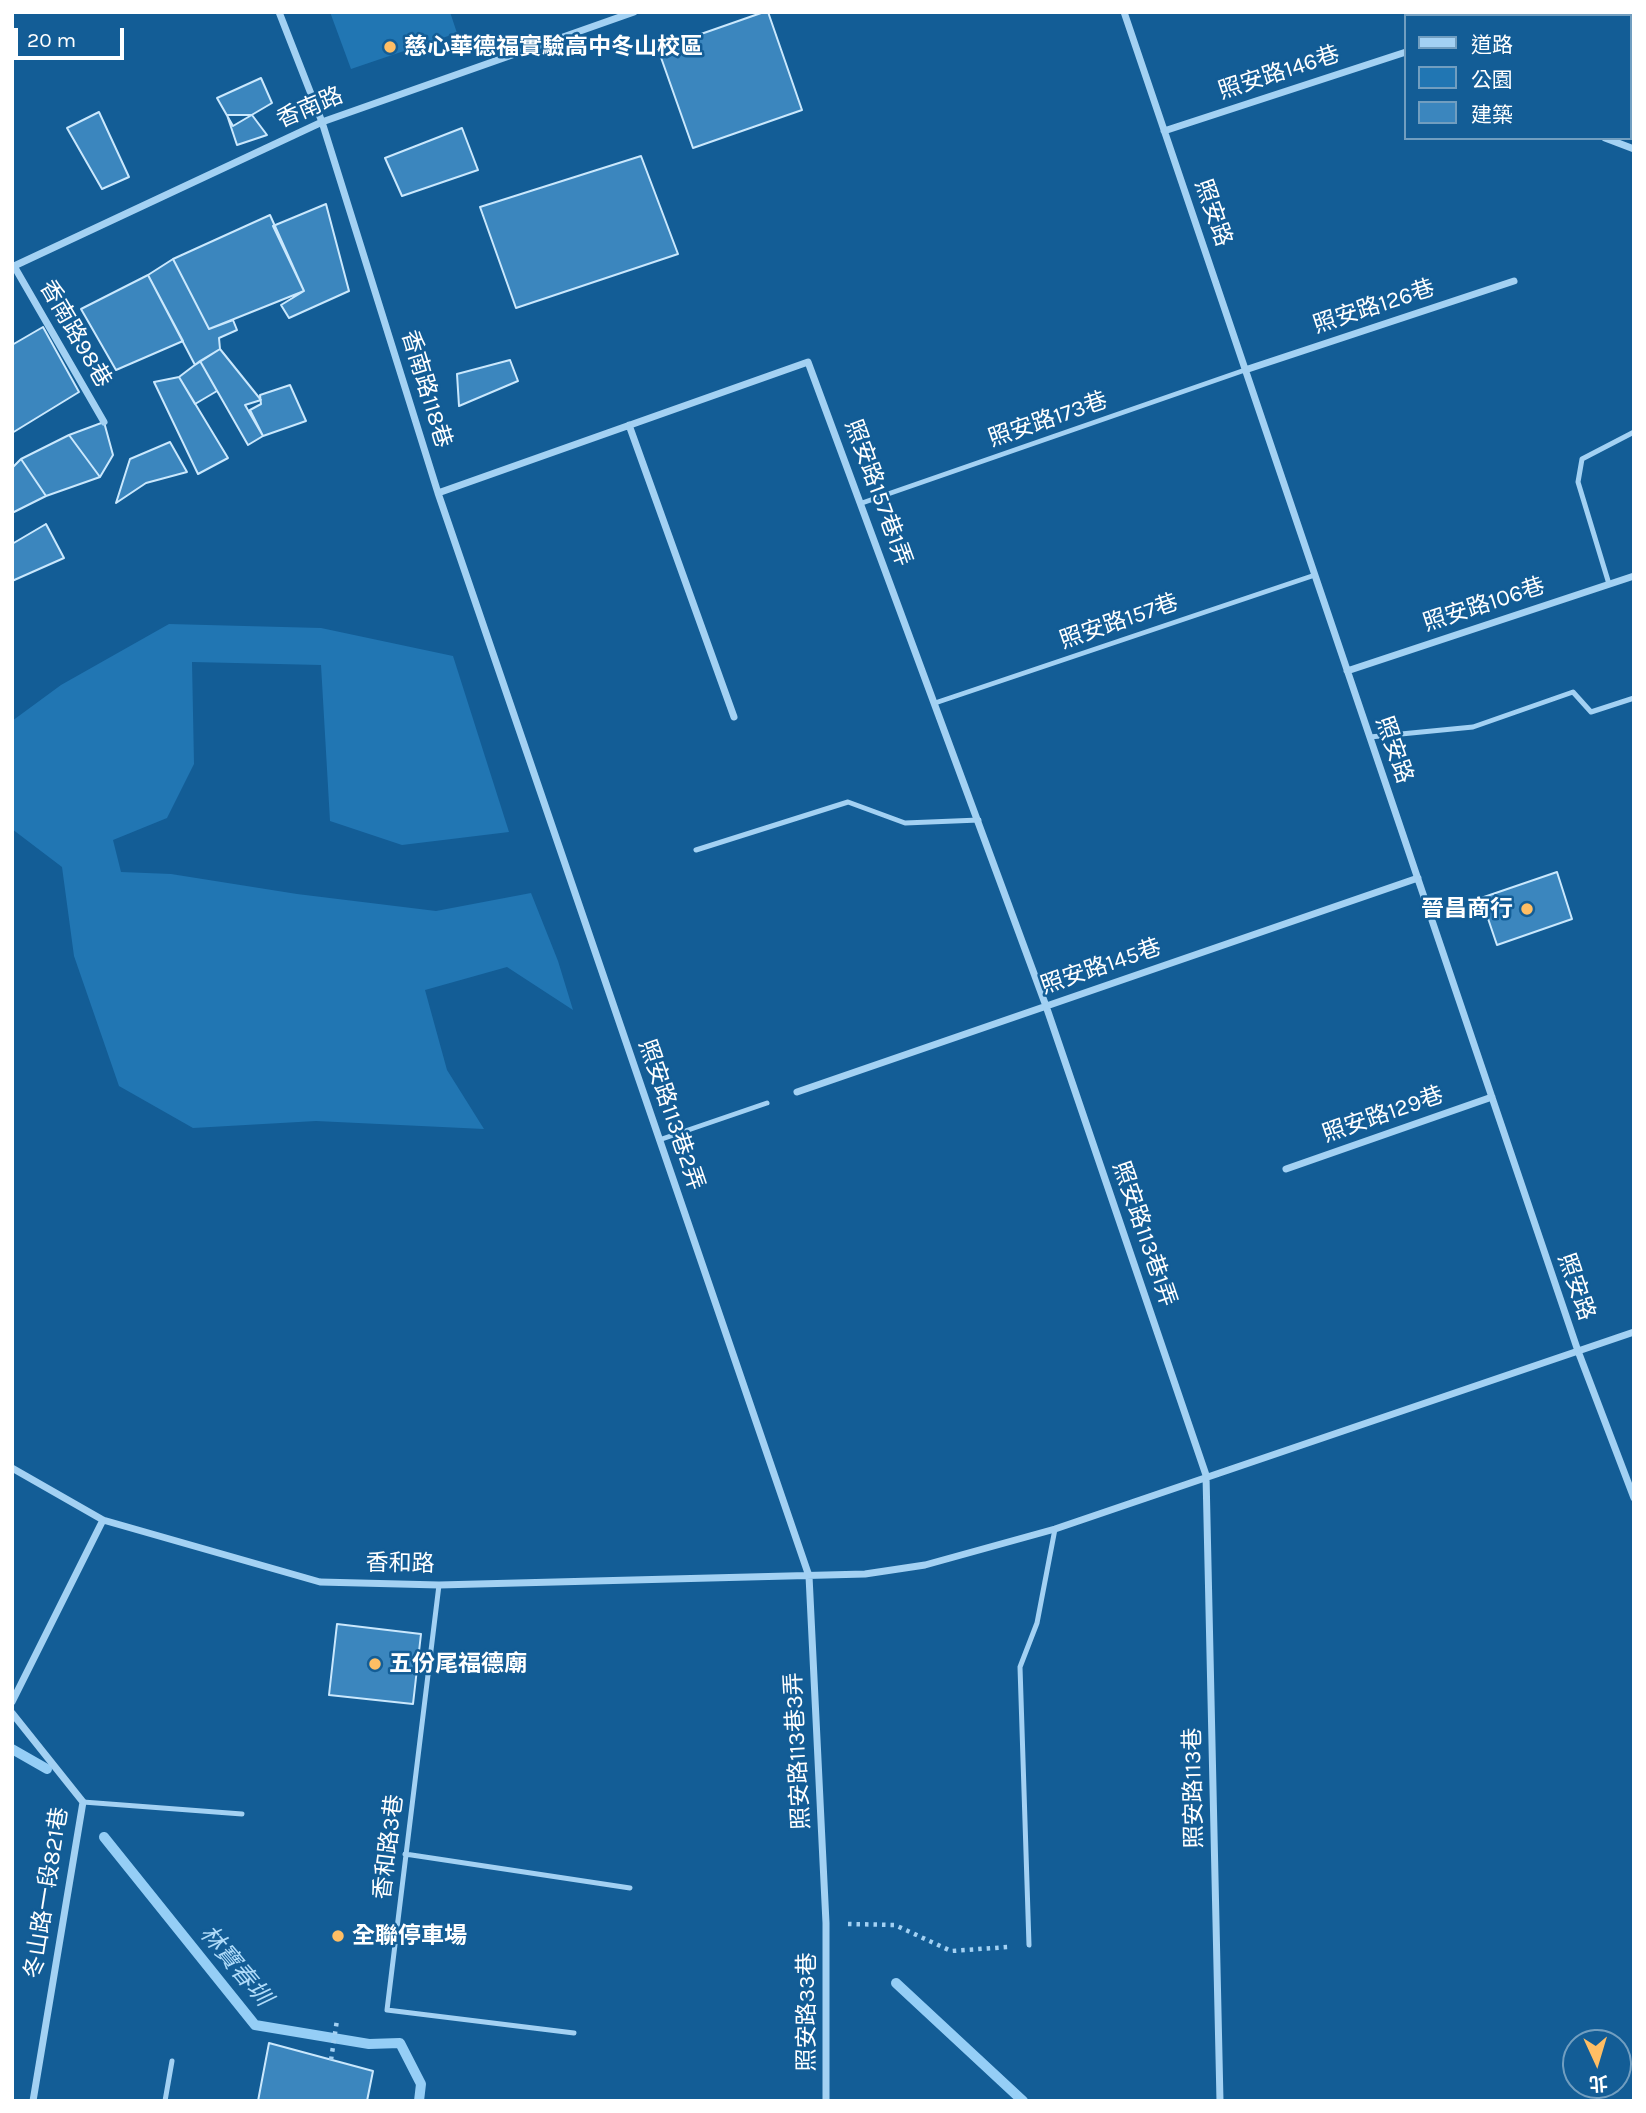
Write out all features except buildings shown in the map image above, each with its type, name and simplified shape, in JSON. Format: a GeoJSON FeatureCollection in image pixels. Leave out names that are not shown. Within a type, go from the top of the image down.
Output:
{"type":"FeatureCollection","features":[{"type":"Feature","properties":{"kind":"street"},"geometry":{"type":"LineString","coordinates":[[279,12],[322,122]]}},
{"type":"Feature","properties":{"kind":"street","name":"香南路"},"geometry":{"type":"LineString","coordinates":[[13,267],[322,122],[635,12]]}},
{"type":"Feature","properties":{"kind":"street","name":"照安路"},"geometry":{"type":"LineString","coordinates":[[1124,12],[1578,1351],[1634,1498]]}},
{"type":"Feature","properties":{"kind":"street","name":"照安路146巷"},"geometry":{"type":"LineString","coordinates":[[1164,131],[1404,53]]}},
{"type":"Feature","properties":{"kind":"street","name":"香南路118巷"},"geometry":{"type":"LineString","coordinates":[[322,122],[438,493],[497,666]]}},
{"type":"Feature","properties":{"kind":"street"},"geometry":{"type":"LineString","coordinates":[[1610,140],[1634,149]]}},
{"type":"Feature","properties":{"kind":"street","name":"香南路98巷"},"geometry":{"type":"LineString","coordinates":[[13,267],[104,422]]}},
{"type":"Feature","properties":{"kind":"street","name":"照安路126巷"},"geometry":{"type":"LineString","coordinates":[[1245,370],[1514,281]]}},
{"type":"Feature","properties":{"kind":"street","name":"照安路157巷1弄"},"geometry":{"type":"LineString","coordinates":[[438,493],[808,362],[1046,1006]]}},
{"type":"Feature","properties":{"kind":"street"},"geometry":{"type":"LineString","coordinates":[[629,425],[734,717]]}},
{"type":"Feature","properties":{"kind":"street","name":"照安路106巷"},"geometry":{"type":"LineString","coordinates":[[1347,671],[1634,576]]}},
{"type":"Feature","properties":{"kind":"street","name":"照安路113巷2弄"},"geometry":{"type":"LineString","coordinates":[[497,666],[809,1576]]}},
{"type":"Feature","properties":{"kind":"street","name":"照安路145巷"},"geometry":{"type":"LineString","coordinates":[[797,1091],[1418,878]]}},
{"type":"Feature","properties":{"kind":"street","name":"照安路113巷1弄"},"geometry":{"type":"LineString","coordinates":[[1046,1006],[1206,1475]]}},
{"type":"Feature","properties":{"kind":"street","name":"照安路129巷"},"geometry":{"type":"LineString","coordinates":[[1286,1169],[1492,1097]]}},
{"type":"Feature","properties":{"kind":"street"},"geometry":{"type":"LineString","coordinates":[[809,1576],[865,1574],[925,1565],[1055,1529],[1206,1475],[1634,1332]]}},
{"type":"Feature","properties":{"kind":"street","name":"香和路"},"geometry":{"type":"LineString","coordinates":[[12,1468],[103,1520],[320,1582],[439,1585],[809,1576]]}},
{"type":"Feature","properties":{"kind":"street","name":"照安路113巷"},"geometry":{"type":"LineString","coordinates":[[1206,1475],[1220,2101]]}},
{"type":"Feature","properties":{"kind":"street"},"geometry":{"type":"LineString","coordinates":[[12,1702],[103,1520]]}},
{"type":"Feature","properties":{"kind":"street","name":"照安路113巷3弄"},"geometry":{"type":"LineString","coordinates":[[809,1576],[826,1923]]}},
{"type":"Feature","properties":{"kind":"street","name":"冬山路一段821巷"},"geometry":{"type":"LineString","coordinates":[[12,1713],[83,1802],[33,2101]]}},
{"type":"Feature","properties":{"kind":"street","name":"照安路33巷"},"geometry":{"type":"LineString","coordinates":[[826,1923],[826,2101]]}},
{"type":"Feature","properties":{"kind":"lane","name":"照安路173巷"},"geometry":{"type":"LineString","coordinates":[[862,503],[1245,370]]}},
{"type":"Feature","properties":{"kind":"lane"},"geometry":{"type":"LineString","coordinates":[[1609,584],[1578,482],[1582,459],[1634,432]]}},
{"type":"Feature","properties":{"kind":"lane","name":"照安路157巷"},"geometry":{"type":"LineString","coordinates":[[935,703],[1315,575]]}},
{"type":"Feature","properties":{"kind":"lane"},"geometry":{"type":"LineString","coordinates":[[1370,737],[1473,727],[1573,692],[1591,712],[1634,698]]}},
{"type":"Feature","properties":{"kind":"lane"},"geometry":{"type":"LineString","coordinates":[[696,850],[848,802],[905,823],[979,820]]}},
{"type":"Feature","properties":{"kind":"lane"},"geometry":{"type":"LineString","coordinates":[[659,1140],[767,1103]]}},
{"type":"Feature","properties":{"kind":"lane"},"geometry":{"type":"LineString","coordinates":[[1028,1945],[1020,1667],[1037,1623],[1055,1529]]}},
{"type":"Feature","properties":{"kind":"lane","name":"香和路3巷"},"geometry":{"type":"LineString","coordinates":[[439,1585],[387,2010],[574,2033]]}},
{"type":"Feature","properties":{"kind":"lane"},"geometry":{"type":"LineString","coordinates":[[83,1802],[242,1814]]}},
{"type":"Feature","properties":{"kind":"lane"},"geometry":{"type":"LineString","coordinates":[[405,1854],[630,1888]]}},
{"type":"Feature","properties":{"kind":"lane"},"geometry":{"type":"LineString","coordinates":[[166,2101],[172,2061]]}},
{"type":"Feature","properties":{"kind":"path"},"geometry":{"type":"LineString","coordinates":[[826,1923],[895,1925],[951,1951],[1028,1945]]}},
{"type":"Feature","properties":{"kind":"path"},"geometry":{"type":"LineString","coordinates":[[331,2060],[338,2020]]}},
{"type":"Feature","properties":{"kind":"green space"},"geometry":{"type":"Polygon","coordinates":[[[330,12],[450,12],[457,33],[351,69],[330,12]]]}},
{"type":"Feature","properties":{"kind":"green space"},"geometry":{"type":"Polygon","coordinates":[[[169,624],[321,628],[453,656],[509,832],[402,845],[330,821],[321,665],[192,662],[194,764],[167,818],[113,840],[121,872],[171,874],[297,894],[436,911],[531,893],[558,961],[573,1010],[507,967],[425,990],[447,1070],[484,1129],[316,1121],[193,1128],[119,1086],[74,956],[62,867],[12,829],[12,721],[61,685],[169,624]]]}},
{"type":"Feature","properties":{"kind":"waterway","name":"林寶春圳"},"geometry":{"type":"LineString","coordinates":[[12,1749],[47,1769]]}},
{"type":"Feature","properties":{"kind":"waterway","name":"林寶春圳"},"geometry":{"type":"LineString","coordinates":[[104,1837],[255,2025],[369,2044],[400,2043],[421,2084],[419,2101]]}},
{"type":"Feature","properties":{"kind":"waterway"},"geometry":{"type":"LineString","coordinates":[[896,1983],[1023,2101]]}},
{"type":"Feature","properties":{"kind":"place","name":"慈心華德福實驗高中冬山校區"},"geometry":{"type":"Point","coordinates":[390,47]}},
{"type":"Feature","properties":{"kind":"place","name":"晉昌商行"},"geometry":{"type":"Point","coordinates":[1527,909]}},
{"type":"Feature","properties":{"kind":"place","name":"五份尾福德廟"},"geometry":{"type":"Point","coordinates":[375,1664]}},
{"type":"Feature","properties":{"kind":"place","name":"全聯停車場"},"geometry":{"type":"Point","coordinates":[338,1936]}}]}
